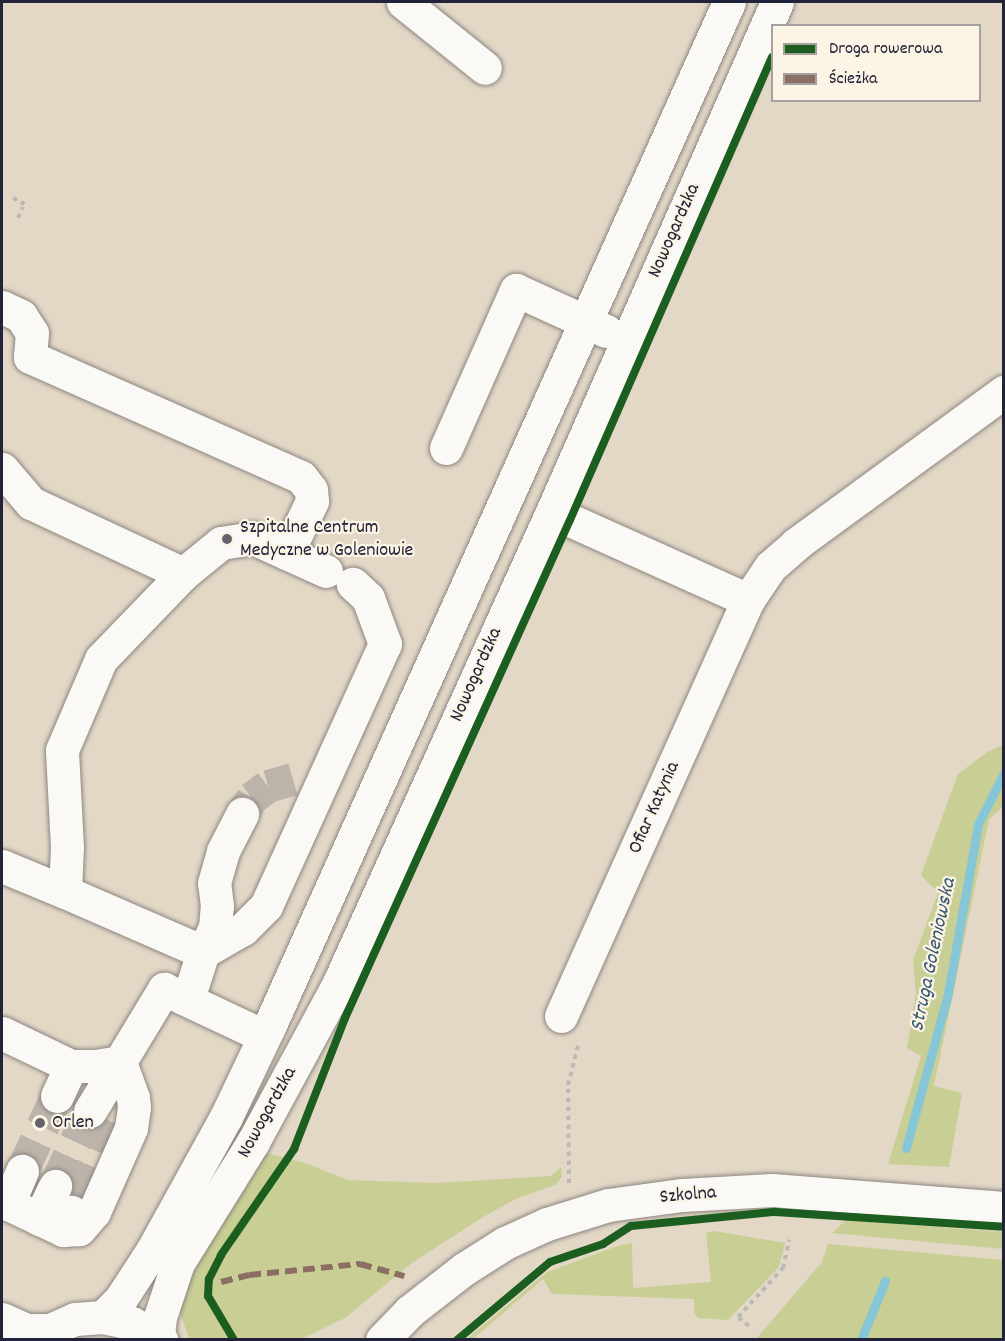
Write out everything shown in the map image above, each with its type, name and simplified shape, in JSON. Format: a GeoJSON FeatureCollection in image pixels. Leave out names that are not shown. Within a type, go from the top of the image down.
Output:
{"type":"FeatureCollection","features":[{"type":"Feature","properties":{"kind":"street"},"geometry":{"type":"LineString","coordinates":[[403,2],[485,68]]}},
{"type":"Feature","properties":{"kind":"street","name":"Nowogardzka"},"geometry":{"type":"LineString","coordinates":[[103,1317],[120,1300],[152,1251],[226,1117],[432,666],[729,2]]}},
{"type":"Feature","properties":{"kind":"street","name":"Nowogardzka"},"geometry":{"type":"LineString","coordinates":[[160,1338],[160,1317],[178,1263],[253,1142],[338,985],[552,512],[777,2]]}},
{"type":"Feature","properties":{"kind":"street"},"geometry":{"type":"LineString","coordinates":[[446,448],[516,290],[627,340]]}},
{"type":"Feature","properties":{"kind":"street"},"geometry":{"type":"LineString","coordinates":[[11,311],[32,333],[30,357],[302,477],[311,490],[312,501],[287,553]]}},
{"type":"Feature","properties":{"kind":"street","name":"Ofiar Katynia"},"geometry":{"type":"LineString","coordinates":[[561,1016],[748,600],[770,567],[796,544],[1004,392]]}},
{"type":"Feature","properties":{"kind":"street"},"geometry":{"type":"LineString","coordinates":[[2,469],[31,503],[183,574]]}},
{"type":"Feature","properties":{"kind":"street"},"geometry":{"type":"LineString","coordinates":[[552,512],[748,600]]}},
{"type":"Feature","properties":{"kind":"street"},"geometry":{"type":"LineString","coordinates":[[65,892],[68,846],[62,750],[101,659],[183,574],[221,543],[254,538],[339,577],[368,598],[385,644],[473,685]]}},
{"type":"Feature","properties":{"kind":"street"},"geometry":{"type":"LineString","coordinates":[[203,952],[243,929],[266,906],[385,644]]}},
{"type":"Feature","properties":{"kind":"street"},"geometry":{"type":"LineString","coordinates":[[293,778],[326,772]]}},
{"type":"Feature","properties":{"kind":"street"},"geometry":{"type":"LineString","coordinates":[[188,999],[203,952],[215,927],[218,906],[214,883],[223,851],[242,814]]}},
{"type":"Feature","properties":{"kind":"street"},"geometry":{"type":"LineString","coordinates":[[2,866],[203,952]]}},
{"type":"Feature","properties":{"kind":"street"},"geometry":{"type":"LineString","coordinates":[[102,1116],[124,1076],[164,989],[264,1036]]}},
{"type":"Feature","properties":{"kind":"street"},"geometry":{"type":"LineString","coordinates":[[2,1033],[71,1066],[94,1066],[124,1076]]}},
{"type":"Feature","properties":{"kind":"street"},"geometry":{"type":"LineString","coordinates":[[57,1096],[71,1066]]}},
{"type":"Feature","properties":{"kind":"street"},"geometry":{"type":"LineString","coordinates":[[22,1171],[5,1202],[51,1224],[79,1229],[85,1224],[100,1200],[131,1128],[134,1107],[124,1076]]}},
{"type":"Feature","properties":{"kind":"street","name":"Szkolna"},"geometry":{"type":"LineString","coordinates":[[359,1340],[393,1328],[464,1269],[489,1253],[547,1224],[608,1205],[682,1195],[772,1190],[1004,1208]]}},
{"type":"Feature","properties":{"kind":"street"},"geometry":{"type":"LineString","coordinates":[[51,1224],[67,1191]]}},
{"type":"Feature","properties":{"kind":"street"},"geometry":{"type":"LineString","coordinates":[[2,1319],[43,1335],[75,1319],[103,1317],[132,1323],[160,1338]]}},
{"type":"Feature","properties":{"kind":"path"},"geometry":{"type":"LineString","coordinates":[[13,198],[24,205],[18,218]]}},
{"type":"Feature","properties":{"kind":"path"},"geometry":{"type":"LineString","coordinates":[[561,1016],[583,1029],[568,1085],[571,1216]]}},
{"type":"Feature","properties":{"kind":"path"},"geometry":{"type":"LineString","coordinates":[[749,1326],[738,1317],[783,1268],[789,1240]]}},
{"type":"Feature","properties":{"kind":"green space"},"geometry":{"type":"Polygon","coordinates":[[[1003,745],[1003,807],[989,819],[934,1086],[962,1093],[949,1167],[888,1164],[921,1056],[907,1048],[916,993],[913,960],[938,893],[921,875],[958,774],[987,752],[1003,745]]]}},
{"type":"Feature","properties":{"kind":"green space"},"geometry":{"type":"Polygon","coordinates":[[[266,1153],[305,1163],[348,1180],[436,1183],[551,1176],[561,1167],[562,1177],[555,1185],[518,1198],[483,1217],[412,1263],[345,1318],[310,1335],[298,1340],[189,1339],[179,1310],[198,1255],[266,1153]]]}},
{"type":"Feature","properties":{"kind":"green space"},"geometry":{"type":"Polygon","coordinates":[[[846,1220],[1003,1232],[1003,1249],[832,1233],[846,1220]]]}},
{"type":"Feature","properties":{"kind":"green space"},"geometry":{"type":"Polygon","coordinates":[[[714,1231],[785,1243],[779,1267],[728,1320],[698,1318],[694,1313],[694,1299],[552,1294],[543,1279],[473,1339],[467,1339],[547,1272],[620,1245],[632,1243],[633,1288],[711,1282],[706,1233],[714,1231]]]}},
{"type":"Feature","properties":{"kind":"green space"},"geometry":{"type":"Polygon","coordinates":[[[828,1244],[1003,1260],[1003,1339],[756,1339],[822,1262],[828,1244]]]}},
{"type":"Feature","properties":{"kind":"waterway","name":"Struga Goleniowska"},"geometry":{"type":"LineString","coordinates":[[906,1148],[948,993],[978,824],[1004,773]]}},
{"type":"Feature","properties":{"kind":"waterway","name":"Struga Goleniowska"},"geometry":{"type":"LineString","coordinates":[[861,1340],[885,1281]]}},
{"type":"Feature","properties":{"kind":"tunnel"},"geometry":{"type":"LineString","coordinates":[[242,814],[252,798],[268,786],[293,779]]}},
{"type":"Feature","properties":{"kind":"tunnel"},"geometry":{"type":"LineString","coordinates":[[22,1171],[57,1096]]}},
{"type":"Feature","properties":{"kind":"tunnel"},"geometry":{"type":"LineString","coordinates":[[55,1186],[90,1111]]}},
{"type":"Feature","properties":{"kind":"tunnel"},"geometry":{"type":"LineString","coordinates":[[78,1196],[114,1121]]}},
{"type":"Feature","properties":{"kind":"marked path"},"geometry":{"type":"LineString","coordinates":[[221,1282],[249,1275],[360,1264],[404,1276]]}},
{"type":"Feature","properties":{"kind":"cycle path"},"geometry":{"type":"LineString","coordinates":[[234,1340],[208,1296],[209,1279],[221,1255],[294,1149],[345,1018],[570,520],[771,59]]}},
{"type":"Feature","properties":{"kind":"cycle path"},"geometry":{"type":"LineString","coordinates":[[457,1340],[550,1262],[603,1244],[631,1226],[775,1212],[1004,1227]]}},
{"type":"Feature","properties":{"kind":"place","name":"Szpitalne Centrum Medyczne w Goleniowie"},"geometry":{"type":"Point","coordinates":[227,539]}},
{"type":"Feature","properties":{"kind":"place","name":"Orlen"},"geometry":{"type":"Point","coordinates":[40,1123]}}]}
